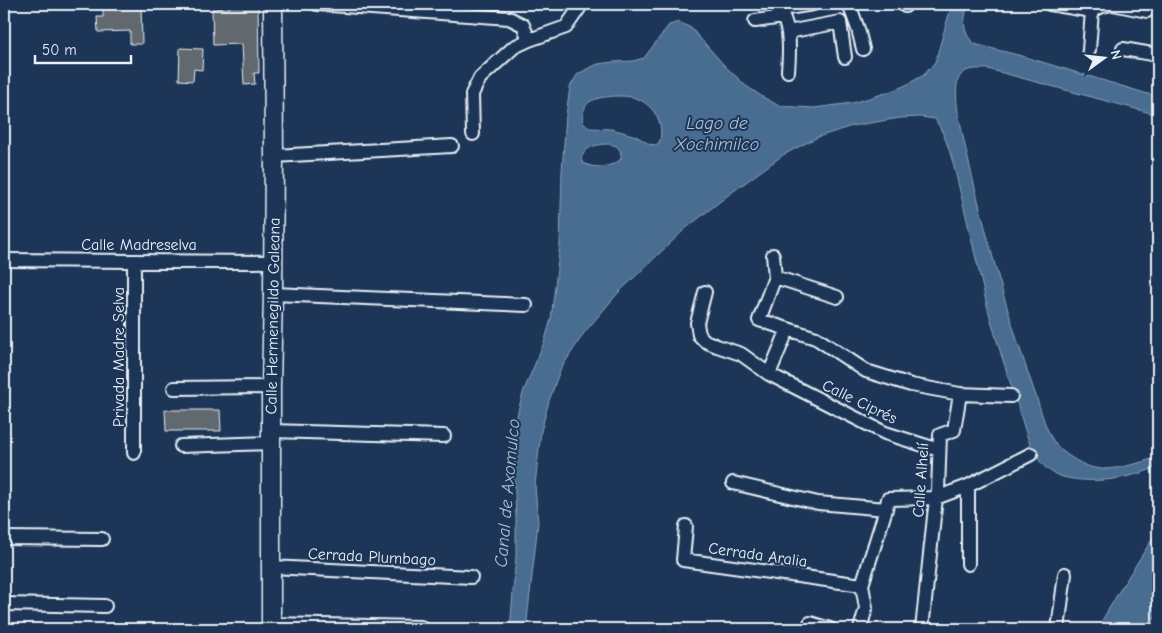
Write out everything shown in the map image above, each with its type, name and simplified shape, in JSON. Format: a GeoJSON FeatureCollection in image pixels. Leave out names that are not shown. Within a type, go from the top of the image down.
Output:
{"type":"FeatureCollection","features":[{"type":"Feature","properties":{"kind":"street","name":"Calle Hermenegildo Galeana"},"geometry":{"type":"LineString","coordinates":[[271,626],[271,387],[274,294],[273,4]]}},
{"type":"Feature","properties":{"kind":"street"},"geometry":{"type":"LineString","coordinates":[[317,4],[510,18],[523,25],[528,40]]}},
{"type":"Feature","properties":{"kind":"street"},"geometry":{"type":"LineString","coordinates":[[473,134],[472,94],[480,78],[514,48],[528,40],[566,27],[582,4]]}},
{"type":"Feature","properties":{"kind":"street"},"geometry":{"type":"LineString","coordinates":[[788,71],[790,48],[788,32],[782,17],[782,9],[809,4]]}},
{"type":"Feature","properties":{"kind":"street"},"geometry":{"type":"LineString","coordinates":[[849,4],[863,49]]}},
{"type":"Feature","properties":{"kind":"street"},"geometry":{"type":"LineString","coordinates":[[1050,4],[1092,11],[1102,6],[1113,4],[1147,11],[1151,4]]}},
{"type":"Feature","properties":{"kind":"street"},"geometry":{"type":"LineString","coordinates":[[1089,50],[1092,11]]}},
{"type":"Feature","properties":{"kind":"street"},"geometry":{"type":"LineString","coordinates":[[755,21],[782,17]]}},
{"type":"Feature","properties":{"kind":"street"},"geometry":{"type":"LineString","coordinates":[[788,32],[840,22],[845,57]]}},
{"type":"Feature","properties":{"kind":"street"},"geometry":{"type":"LineString","coordinates":[[1123,48],[1158,55]]}},
{"type":"Feature","properties":{"kind":"street"},"geometry":{"type":"LineString","coordinates":[[274,156],[452,146]]}},
{"type":"Feature","properties":{"kind":"street"},"geometry":{"type":"LineString","coordinates":[[772,255],[775,277],[759,320],[816,338],[866,372],[911,385],[960,394],[1011,396]]}},
{"type":"Feature","properties":{"kind":"street","name":"Calle Madreselva"},"geometry":{"type":"LineString","coordinates":[[4,260],[273,262]]}},
{"type":"Feature","properties":{"kind":"street","name":"Privada Madre Selva"},"geometry":{"type":"LineString","coordinates":[[134,261],[134,453]]}},
{"type":"Feature","properties":{"kind":"street"},"geometry":{"type":"LineString","coordinates":[[775,277],[837,297]]}},
{"type":"Feature","properties":{"kind":"street","name":"Calle Ciprés"},"geometry":{"type":"LineString","coordinates":[[705,292],[697,323],[699,335],[705,341],[741,354],[769,374],[885,433],[939,450]]}},
{"type":"Feature","properties":{"kind":"street"},"geometry":{"type":"LineString","coordinates":[[274,294],[526,305]]}},
{"type":"Feature","properties":{"kind":"street"},"geometry":{"type":"LineString","coordinates":[[769,374],[788,329]]}},
{"type":"Feature","properties":{"kind":"street"},"geometry":{"type":"LineString","coordinates":[[174,388],[271,387]]}},
{"type":"Feature","properties":{"kind":"street","name":"Calle Alhelí"},"geometry":{"type":"LineString","coordinates":[[922,629],[938,491],[940,435],[954,430],[960,394]]}},
{"type":"Feature","properties":{"kind":"street"},"geometry":{"type":"LineString","coordinates":[[180,446],[271,437],[444,436]]}},
{"type":"Feature","properties":{"kind":"street"},"geometry":{"type":"LineString","coordinates":[[860,629],[866,608],[862,585],[888,498],[936,498],[968,486],[1031,454]]}},
{"type":"Feature","properties":{"kind":"street"},"geometry":{"type":"LineString","coordinates":[[733,483],[818,503],[886,509]]}},
{"type":"Feature","properties":{"kind":"street"},"geometry":{"type":"LineString","coordinates":[[968,486],[968,564]]}},
{"type":"Feature","properties":{"kind":"street","name":"Cerrada Aralia"},"geometry":{"type":"LineString","coordinates":[[686,526],[683,560],[862,585]]}},
{"type":"Feature","properties":{"kind":"street"},"geometry":{"type":"LineString","coordinates":[[4,538],[102,539]]}},
{"type":"Feature","properties":{"kind":"street","name":"Cerrada Plumbago"},"geometry":{"type":"LineString","coordinates":[[271,567],[471,577]]}},
{"type":"Feature","properties":{"kind":"street"},"geometry":{"type":"LineString","coordinates":[[1058,629],[1065,574]]}},
{"type":"Feature","properties":{"kind":"street"},"geometry":{"type":"LineString","coordinates":[[4,604],[105,606]]}},
{"type":"Feature","properties":{"kind":"street"},"geometry":{"type":"LineString","coordinates":[[810,623],[830,629]]}},
{"type":"Feature","properties":{"kind":"street"},"geometry":{"type":"LineString","coordinates":[[271,626],[421,627]]}},
{"type":"Feature","properties":{"kind":"water","name":"Lago de Xochimilco"},"geometry":{"type":"Polygon","coordinates":[[[952,4],[968,4],[965,15],[965,29],[974,44],[1022,56],[1158,97],[1158,115],[988,69],[971,70],[963,73],[958,80],[957,89],[958,112],[963,138],[995,266],[1044,422],[1054,443],[1076,460],[1090,467],[1102,469],[1118,468],[1158,457],[1158,467],[1120,478],[1081,480],[1055,474],[1040,462],[1026,434],[996,338],[952,160],[940,127],[935,119],[920,117],[900,118],[852,126],[818,137],[783,155],[727,196],[685,229],[618,293],[584,333],[560,370],[541,431],[535,485],[538,523],[526,629],[510,629],[516,556],[514,468],[516,421],[524,390],[545,340],[551,319],[560,244],[566,115],[570,87],[577,75],[598,64],[633,61],[644,58],[669,25],[679,22],[691,28],[724,65],[746,86],[779,106],[814,108],[852,103],[904,86],[924,75],[935,62],[952,4]],[[615,96],[596,99],[587,104],[584,109],[583,123],[589,128],[611,129],[636,136],[649,144],[655,145],[659,143],[661,128],[656,114],[651,108],[639,99],[615,96]],[[606,144],[588,149],[581,159],[583,163],[602,167],[621,159],[618,147],[606,144]]]}},
{"type":"Feature","properties":{"kind":"water"},"geometry":{"type":"Polygon","coordinates":[[[1158,530],[1158,613],[1148,629],[1097,629],[1120,590],[1158,530]]]}},
{"type":"Feature","properties":{"kind":"building"},"geometry":{"type":"Polygon","coordinates":[[[103,4],[141,5],[142,44],[130,44],[130,31],[98,32],[97,17],[103,17],[103,4]]]}},
{"type":"Feature","properties":{"kind":"building"},"geometry":{"type":"Polygon","coordinates":[[[230,4],[258,4],[259,73],[254,73],[255,84],[244,85],[242,44],[213,45],[212,9],[230,8],[230,4]]]}},
{"type":"Feature","properties":{"kind":"building"},"geometry":{"type":"Polygon","coordinates":[[[180,48],[203,49],[202,70],[194,69],[193,81],[179,80],[180,48]]]}},
{"type":"Feature","properties":{"kind":"building"},"geometry":{"type":"Polygon","coordinates":[[[165,410],[220,410],[221,431],[166,431],[165,410]]]}},
{"type":"Feature","properties":{"kind":"water label","name":"Canal de Axomulco"},"geometry":{"type":"Point","coordinates":[507,493]}}]}
